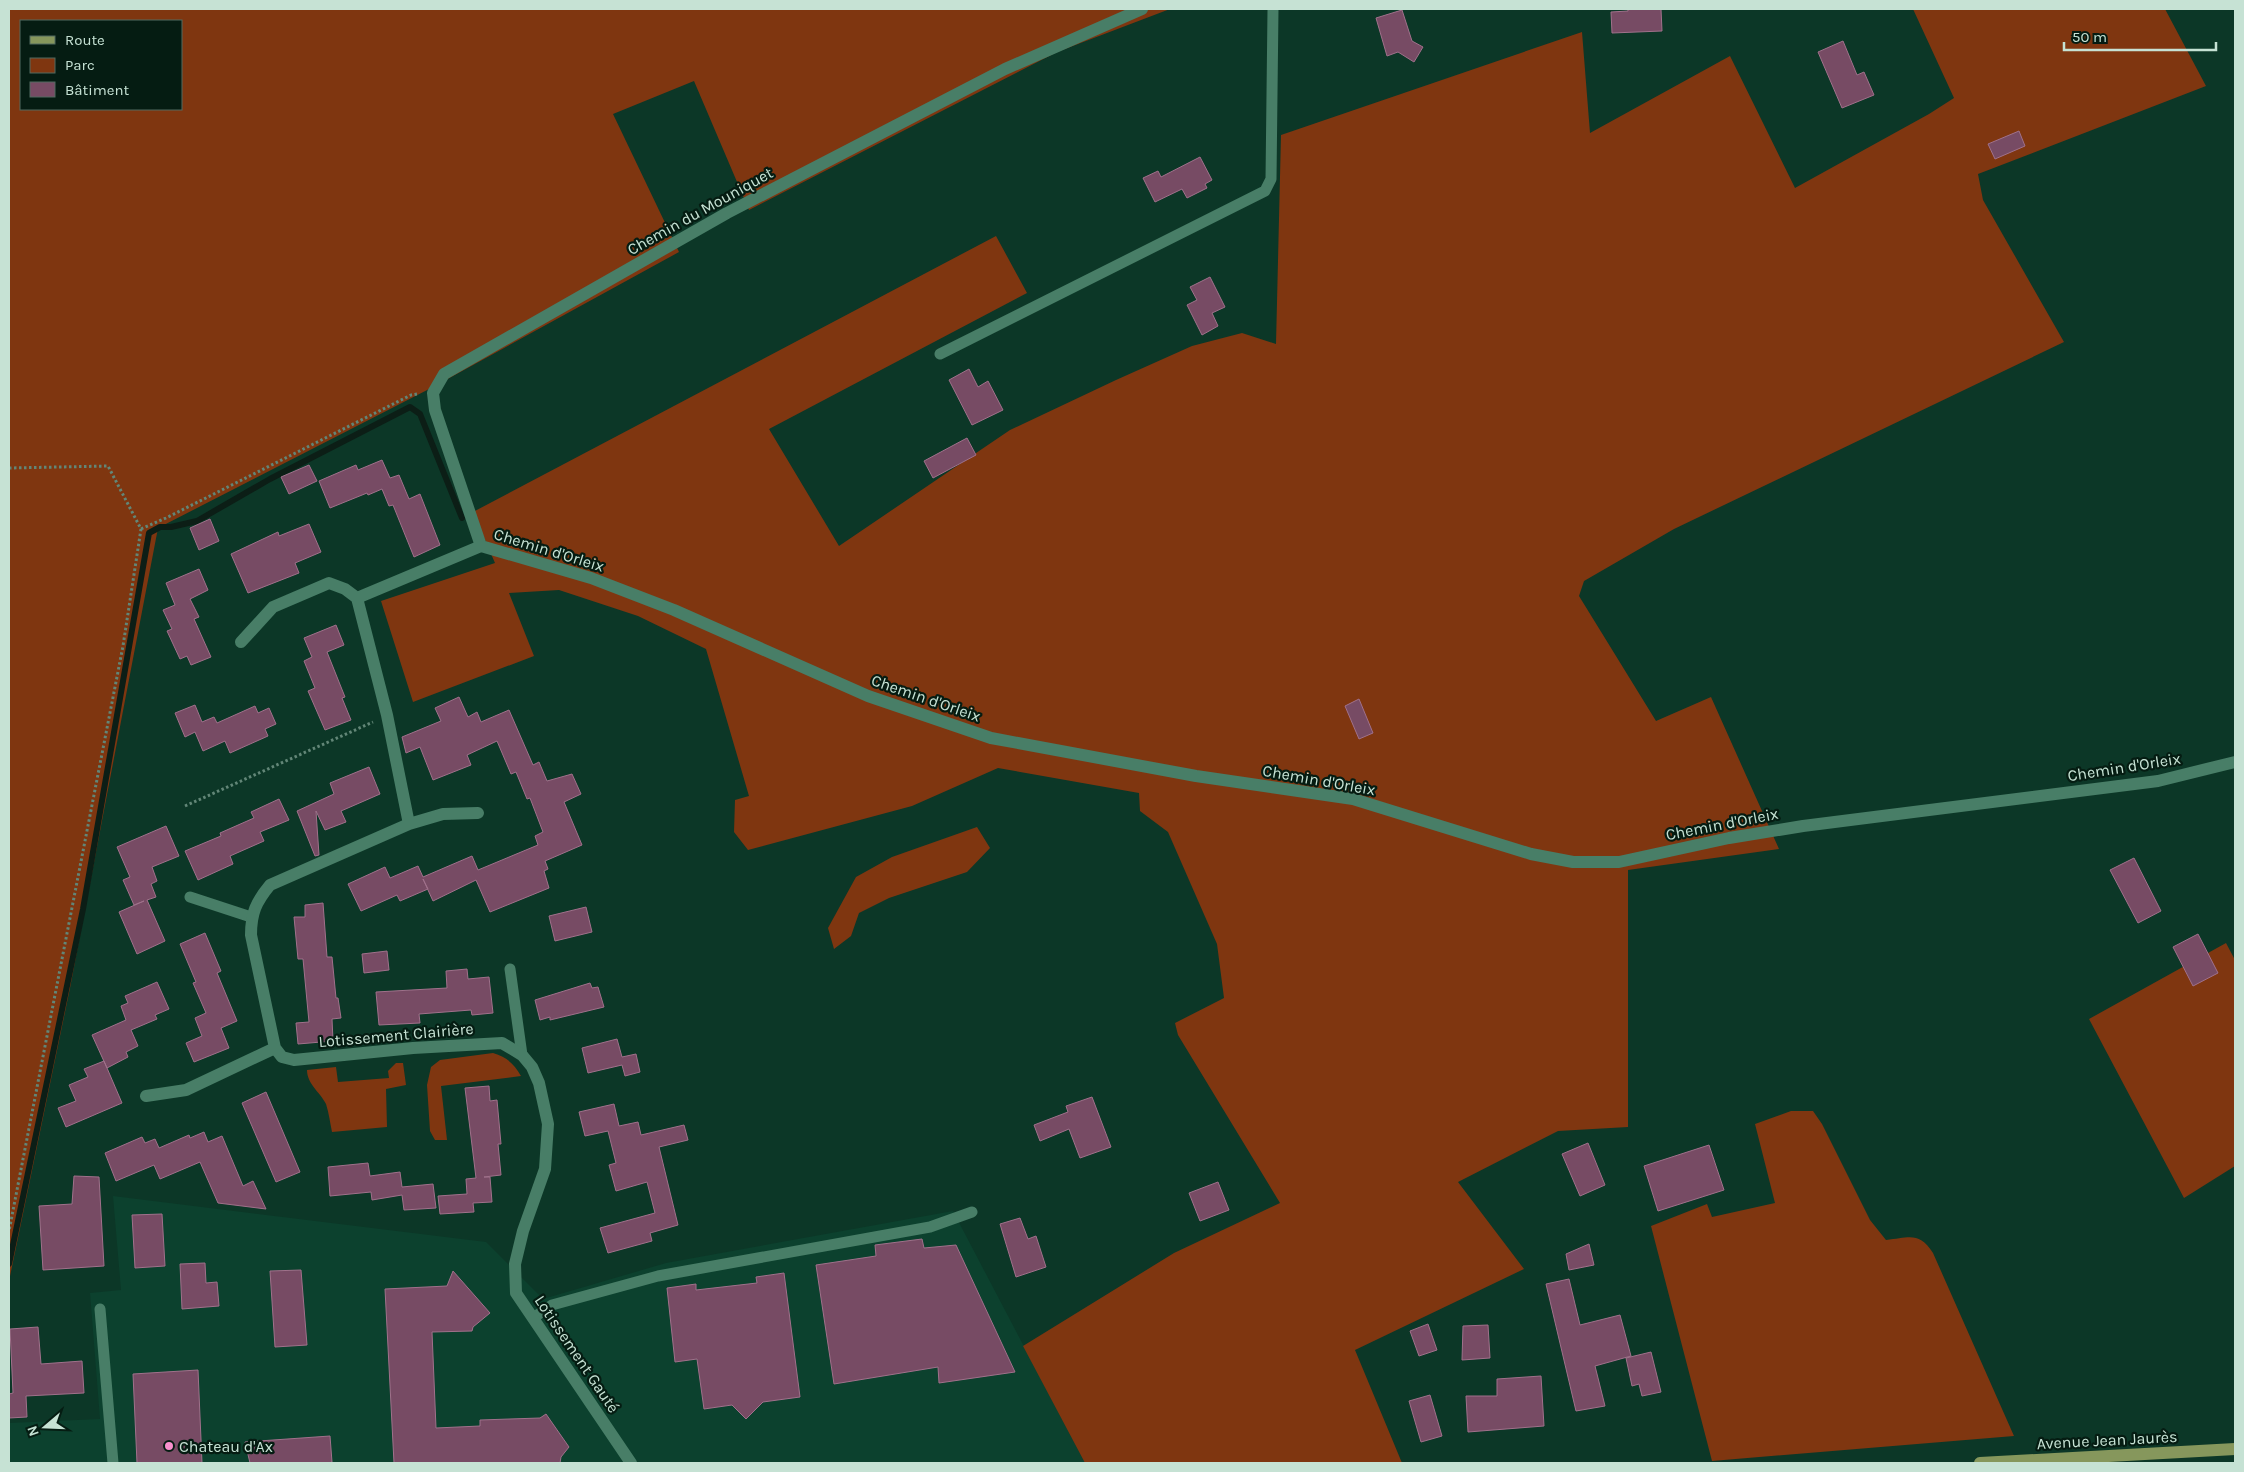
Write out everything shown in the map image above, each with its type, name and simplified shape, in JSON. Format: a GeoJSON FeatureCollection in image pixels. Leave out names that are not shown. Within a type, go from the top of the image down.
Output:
{"type":"FeatureCollection","features":[{"type":"Feature","properties":{"kind":"main road","name":"Avenue Jean Jaurès"},"geometry":{"type":"LineString","coordinates":[[1980,1463],[2235,1449]]}},
{"type":"Feature","properties":{"kind":"street","name":"Chemin du Mouniquet"},"geometry":{"type":"LineString","coordinates":[[433,393],[444,374],[727,213],[1005,69],[1142,9]]}},
{"type":"Feature","properties":{"kind":"street"},"geometry":{"type":"LineString","coordinates":[[357,598],[481,546],[435,410],[433,393]]}},
{"type":"Feature","properties":{"kind":"street","name":"Chemin d'Orleix"},"geometry":{"type":"LineString","coordinates":[[481,546],[591,578],[674,610],[868,696],[991,738],[1196,776],[1353,799],[1531,854],[1573,862],[1618,862],[1729,838],[1803,826],[2158,781],[2235,762]]}},
{"type":"Feature","properties":{"kind":"street"},"geometry":{"type":"LineString","coordinates":[[242,642],[273,607],[329,583],[345,588],[357,598],[387,716],[409,824]]}},
{"type":"Feature","properties":{"kind":"street"},"geometry":{"type":"LineString","coordinates":[[146,1096],[186,1090],[275,1048],[251,935],[251,917],[260,898],[270,885],[409,824],[443,814],[478,813]]}},
{"type":"Feature","properties":{"kind":"street","name":"Lotissement Clairière"},"geometry":{"type":"LineString","coordinates":[[275,1048],[282,1057],[294,1060],[413,1048],[502,1043],[522,1055]]}},
{"type":"Feature","properties":{"kind":"street","name":"Lotissement Gauté"},"geometry":{"type":"LineString","coordinates":[[522,1055],[532,1067],[539,1083],[548,1124],[545,1169],[523,1231],[515,1264],[516,1293],[632,1463]]}},
{"type":"Feature","properties":{"kind":"lane"},"geometry":{"type":"LineString","coordinates":[[940,354],[1265,191],[1271,179],[1273,9]]}},
{"type":"Feature","properties":{"kind":"lane"},"geometry":{"type":"LineString","coordinates":[[190,897],[251,917]]}},
{"type":"Feature","properties":{"kind":"lane","name":"Lotissement Gauté"},"geometry":{"type":"LineString","coordinates":[[510,969],[522,1055]]}},
{"type":"Feature","properties":{"kind":"lane"},"geometry":{"type":"LineString","coordinates":[[533,1318],[552,1305],[658,1276],[930,1227],[972,1212]]}},
{"type":"Feature","properties":{"kind":"lane"},"geometry":{"type":"LineString","coordinates":[[100,1309],[113,1463]]}},
{"type":"Feature","properties":{"kind":"path"},"geometry":{"type":"LineString","coordinates":[[141,529],[159,522],[411,395],[433,393]]}},
{"type":"Feature","properties":{"kind":"path"},"geometry":{"type":"LineString","coordinates":[[9,468],[108,466],[141,529],[123,646],[9,1231]]}},
{"type":"Feature","properties":{"kind":"path"},"geometry":{"type":"LineString","coordinates":[[185,806],[387,716]]}},
{"type":"Feature","properties":{"kind":"shaded area"},"geometry":{"type":"Polygon","coordinates":[[[113,1196],[486,1242],[543,1299],[666,1263],[953,1211],[1085,1463],[9,1463],[9,1423],[100,1419],[90,1293],[121,1290],[113,1196]]]}},
{"type":"Feature","properties":{"kind":"green space"},"geometry":{"type":"Polygon","coordinates":[[[9,9],[1170,9],[1057,52],[749,210],[694,81],[613,114],[679,252],[433,387],[158,528],[70,988],[9,1281],[9,9]]]}},
{"type":"Feature","properties":{"kind":"green space"},"geometry":{"type":"Polygon","coordinates":[[[1913,9],[2165,9],[2206,86],[1978,174],[1983,200],[2064,342],[1674,529],[1584,581],[1579,596],[1656,721],[1711,697],[1779,849],[1628,870],[1628,1127],[1558,1131],[1458,1182],[1524,1269],[1355,1350],[1402,1463],[1085,1463],[1023,1346],[1174,1253],[1280,1203],[1178,1035],[1175,1023],[1224,998],[1217,944],[1168,832],[1140,811],[1139,793],[998,768],[912,806],[748,850],[734,832],[735,800],[749,796],[706,649],[638,616],[559,590],[509,593],[534,656],[413,702],[381,601],[495,563],[473,512],[996,236],[1027,293],[769,429],[839,546],[1010,430],[1116,380],[1192,346],[1242,333],[1276,344],[1281,135],[1582,32],[1590,133],[1730,56],[1795,188],[1929,114],[1954,98],[1913,9]]]}},
{"type":"Feature","properties":{"kind":"green space"},"geometry":{"type":"Polygon","coordinates":[[[977,827],[990,848],[967,872],[889,898],[859,913],[851,936],[834,949],[828,928],[856,877],[892,857],[977,827]]]}},
{"type":"Feature","properties":{"kind":"green space"},"geometry":{"type":"Polygon","coordinates":[[[2226,943],[2235,960],[2235,1166],[2184,1198],[2089,1019],[2226,943]]]}},
{"type":"Feature","properties":{"kind":"green space"},"geometry":{"type":"Polygon","coordinates":[[[493,1053],[510,1062],[521,1076],[441,1086],[447,1140],[435,1140],[430,1131],[427,1085],[431,1067],[440,1060],[493,1053]]]}},
{"type":"Feature","properties":{"kind":"green space"},"geometry":{"type":"Polygon","coordinates":[[[396,1063],[403,1063],[406,1085],[386,1089],[387,1127],[332,1132],[326,1104],[311,1084],[307,1070],[336,1067],[338,1082],[389,1078],[388,1071],[396,1063]]]}},
{"type":"Feature","properties":{"kind":"green space"},"geometry":{"type":"Polygon","coordinates":[[[1791,1111],[1813,1111],[1822,1124],[1870,1220],[1886,1240],[1913,1237],[1923,1241],[1933,1253],[2014,1436],[1712,1461],[1651,1226],[1707,1204],[1712,1217],[1775,1203],[1755,1124],[1791,1111]]]}},
{"type":"Feature","properties":{"kind":"building"},"geometry":{"type":"Polygon","coordinates":[[[1628,9],[1661,9],[1662,31],[1612,33],[1611,12],[1628,11],[1628,9]]]}},
{"type":"Feature","properties":{"kind":"building"},"geometry":{"type":"Polygon","coordinates":[[[1402,10],[1412,41],[1423,47],[1414,62],[1398,52],[1387,56],[1376,18],[1402,10]]]}},
{"type":"Feature","properties":{"kind":"building"},"geometry":{"type":"Polygon","coordinates":[[[1843,41],[1857,75],[1864,72],[1874,95],[1842,108],[1818,52],[1843,41]]]}},
{"type":"Feature","properties":{"kind":"building"},"geometry":{"type":"Polygon","coordinates":[[[2019,131],[2025,146],[1995,159],[1988,144],[2019,131]]]}},
{"type":"Feature","properties":{"kind":"building"},"geometry":{"type":"Polygon","coordinates":[[[1200,157],[1212,180],[1205,184],[1207,188],[1187,198],[1182,189],[1155,202],[1143,178],[1158,171],[1161,177],[1200,157]]]}},
{"type":"Feature","properties":{"kind":"building"},"geometry":{"type":"Polygon","coordinates":[[[1210,277],[1225,307],[1212,313],[1218,326],[1202,335],[1187,305],[1197,300],[1190,287],[1210,277]]]}},
{"type":"Feature","properties":{"kind":"building"},"geometry":{"type":"Polygon","coordinates":[[[969,369],[978,387],[988,381],[1003,410],[972,425],[949,380],[969,369]]]}},
{"type":"Feature","properties":{"kind":"building"},"geometry":{"type":"Polygon","coordinates":[[[967,438],[976,455],[933,478],[924,461],[967,438]]]}},
{"type":"Feature","properties":{"kind":"building"},"geometry":{"type":"Polygon","coordinates":[[[382,460],[390,478],[399,475],[409,499],[420,494],[440,545],[414,557],[393,505],[389,506],[382,489],[330,508],[319,481],[356,465],[358,470],[382,460]]]}},
{"type":"Feature","properties":{"kind":"building"},"geometry":{"type":"Polygon","coordinates":[[[309,465],[317,481],[289,494],[281,477],[309,465]]]}},
{"type":"Feature","properties":{"kind":"building"},"geometry":{"type":"Polygon","coordinates":[[[210,519],[219,541],[199,550],[190,528],[210,519]]]}},
{"type":"Feature","properties":{"kind":"building"},"geometry":{"type":"Polygon","coordinates":[[[309,524],[321,552],[295,563],[299,573],[248,593],[231,554],[278,532],[279,536],[309,524]]]}},
{"type":"Feature","properties":{"kind":"building"},"geometry":{"type":"Polygon","coordinates":[[[199,569],[208,590],[190,599],[199,617],[194,619],[211,657],[191,665],[187,656],[180,659],[167,631],[172,629],[163,610],[175,605],[166,583],[199,569]]]}},
{"type":"Feature","properties":{"kind":"building"},"geometry":{"type":"Polygon","coordinates":[[[336,625],[344,645],[327,652],[345,697],[342,698],[351,720],[325,730],[308,691],[315,688],[304,661],[312,657],[304,638],[336,625]]]}},
{"type":"Feature","properties":{"kind":"building"},"geometry":{"type":"Polygon","coordinates":[[[459,697],[468,717],[477,712],[481,722],[509,710],[533,765],[539,762],[547,781],[572,774],[581,794],[564,802],[582,845],[545,861],[548,869],[544,871],[549,888],[490,912],[476,880],[433,901],[428,889],[400,901],[397,895],[361,911],[348,884],[385,867],[390,878],[418,866],[423,877],[472,856],[478,870],[538,845],[535,836],[543,832],[530,798],[527,799],[516,772],[511,774],[497,741],[467,755],[471,765],[433,780],[420,747],[406,753],[402,737],[441,721],[435,708],[459,697]]]}},
{"type":"Feature","properties":{"kind":"building"},"geometry":{"type":"Polygon","coordinates":[[[1359,699],[1373,733],[1359,739],[1345,706],[1359,699]]]}},
{"type":"Feature","properties":{"kind":"building"},"geometry":{"type":"Polygon","coordinates":[[[195,705],[202,722],[214,717],[217,723],[255,706],[258,713],[269,708],[276,724],[265,729],[268,736],[230,753],[225,741],[203,751],[195,732],[185,737],[175,713],[195,705]]]}},
{"type":"Feature","properties":{"kind":"building"},"geometry":{"type":"Polygon","coordinates":[[[369,767],[380,794],[341,811],[346,822],[325,830],[316,811],[319,855],[315,856],[297,811],[334,794],[330,783],[369,767]]]}},
{"type":"Feature","properties":{"kind":"building"},"geometry":{"type":"Polygon","coordinates":[[[279,799],[289,820],[260,832],[264,841],[230,856],[233,864],[198,880],[185,851],[221,836],[220,833],[254,818],[251,812],[279,799]]]}},
{"type":"Feature","properties":{"kind":"building"},"geometry":{"type":"Polygon","coordinates":[[[166,826],[179,856],[152,867],[157,881],[151,884],[156,897],[147,900],[165,941],[137,954],[119,912],[144,901],[134,905],[123,880],[130,877],[117,847],[166,826]]]}},
{"type":"Feature","properties":{"kind":"building"},"geometry":{"type":"Polygon","coordinates":[[[2134,858],[2161,911],[2138,923],[2110,870],[2134,858]]]}},
{"type":"Feature","properties":{"kind":"building"},"geometry":{"type":"Polygon","coordinates":[[[323,903],[327,957],[332,957],[336,998],[338,998],[341,1018],[332,1019],[333,1041],[298,1044],[296,1023],[309,1022],[303,959],[298,959],[294,917],[305,917],[305,905],[323,903]]]}},
{"type":"Feature","properties":{"kind":"building"},"geometry":{"type":"Polygon","coordinates":[[[586,907],[592,932],[555,941],[549,916],[586,907]]]}},
{"type":"Feature","properties":{"kind":"building"},"geometry":{"type":"Polygon","coordinates":[[[205,933],[221,971],[217,973],[237,1021],[221,1028],[229,1048],[194,1062],[186,1043],[202,1036],[195,1018],[206,1013],[193,983],[196,982],[180,944],[205,933]]]}},
{"type":"Feature","properties":{"kind":"building"},"geometry":{"type":"Polygon","coordinates":[[[2198,934],[2218,973],[2193,986],[2173,947],[2198,934]]]}},
{"type":"Feature","properties":{"kind":"building"},"geometry":{"type":"Polygon","coordinates":[[[387,951],[389,970],[364,973],[362,954],[387,951]]]}},
{"type":"Feature","properties":{"kind":"building"},"geometry":{"type":"Polygon","coordinates":[[[467,969],[468,979],[489,977],[493,1013],[472,1015],[471,1010],[419,1014],[420,1023],[379,1025],[376,992],[447,988],[446,971],[467,969]]]}},
{"type":"Feature","properties":{"kind":"building"},"geometry":{"type":"Polygon","coordinates":[[[157,982],[169,1009],[155,1015],[157,1019],[131,1030],[138,1046],[126,1052],[128,1057],[107,1068],[92,1035],[126,1020],[121,1006],[128,1003],[125,996],[157,982]]]}},
{"type":"Feature","properties":{"kind":"building"},"geometry":{"type":"Polygon","coordinates":[[[590,983],[592,988],[598,987],[604,1007],[550,1020],[550,1017],[540,1020],[535,1000],[590,983]]]}},
{"type":"Feature","properties":{"kind":"building"},"geometry":{"type":"Polygon","coordinates":[[[617,1039],[622,1057],[636,1054],[640,1072],[625,1076],[622,1065],[588,1073],[582,1048],[617,1039]]]}},
{"type":"Feature","properties":{"kind":"building"},"geometry":{"type":"Polygon","coordinates":[[[104,1061],[122,1103],[66,1127],[58,1108],[76,1101],[69,1085],[88,1077],[84,1069],[104,1061]]]}},
{"type":"Feature","properties":{"kind":"building"},"geometry":{"type":"Polygon","coordinates":[[[489,1086],[490,1101],[497,1100],[501,1144],[498,1144],[501,1175],[484,1177],[490,1177],[492,1202],[473,1203],[474,1212],[440,1214],[438,1196],[467,1194],[466,1179],[476,1178],[465,1088],[489,1086]]]}},
{"type":"Feature","properties":{"kind":"building"},"geometry":{"type":"Polygon","coordinates":[[[266,1092],[300,1172],[276,1182],[242,1103],[266,1092]]]}},
{"type":"Feature","properties":{"kind":"building"},"geometry":{"type":"Polygon","coordinates":[[[1092,1097],[1111,1147],[1080,1158],[1069,1129],[1040,1141],[1034,1125],[1068,1112],[1066,1106],[1092,1097]]]}},
{"type":"Feature","properties":{"kind":"building"},"geometry":{"type":"Polygon","coordinates":[[[614,1104],[619,1126],[638,1122],[641,1135],[684,1125],[688,1140],[659,1147],[678,1225],[650,1233],[652,1241],[608,1253],[600,1228],[655,1213],[647,1182],[616,1191],[609,1165],[616,1163],[608,1131],[585,1136],[579,1112],[614,1104]]]}},
{"type":"Feature","properties":{"kind":"building"},"geometry":{"type":"Polygon","coordinates":[[[204,1132],[208,1142],[222,1136],[243,1186],[253,1181],[266,1209],[218,1203],[200,1162],[160,1179],[154,1165],[116,1181],[105,1153],[142,1137],[145,1143],[155,1139],[159,1148],[189,1135],[190,1138],[204,1132]]]}},
{"type":"Feature","properties":{"kind":"building"},"geometry":{"type":"Polygon","coordinates":[[[1588,1143],[1605,1185],[1580,1196],[1562,1154],[1588,1143]]]}},
{"type":"Feature","properties":{"kind":"building"},"geometry":{"type":"Polygon","coordinates":[[[1709,1145],[1724,1190],[1658,1211],[1644,1166],[1709,1145]]]}},
{"type":"Feature","properties":{"kind":"building"},"geometry":{"type":"Polygon","coordinates":[[[368,1163],[370,1176],[400,1172],[402,1187],[433,1184],[436,1208],[404,1210],[402,1195],[372,1200],[371,1192],[330,1196],[328,1167],[368,1163]]]}},
{"type":"Feature","properties":{"kind":"building"},"geometry":{"type":"Polygon","coordinates":[[[74,1176],[99,1177],[104,1266],[43,1270],[39,1206],[72,1204],[74,1176]]]}},
{"type":"Feature","properties":{"kind":"building"},"geometry":{"type":"Polygon","coordinates":[[[1218,1182],[1229,1210],[1200,1221],[1189,1193],[1218,1182]]]}},
{"type":"Feature","properties":{"kind":"building"},"geometry":{"type":"Polygon","coordinates":[[[162,1214],[165,1266],[135,1268],[132,1215],[162,1214]]]}},
{"type":"Feature","properties":{"kind":"building"},"geometry":{"type":"Polygon","coordinates":[[[1020,1218],[1028,1239],[1036,1236],[1046,1267],[1016,1277],[1000,1224],[1020,1218]]]}},
{"type":"Feature","properties":{"kind":"building"},"geometry":{"type":"Polygon","coordinates":[[[922,1239],[924,1248],[956,1245],[1015,1372],[939,1383],[938,1367],[834,1384],[816,1265],[876,1256],[875,1245],[922,1239]]]}},
{"type":"Feature","properties":{"kind":"building"},"geometry":{"type":"Polygon","coordinates":[[[1589,1244],[1594,1265],[1569,1270],[1566,1254],[1589,1244]]]}},
{"type":"Feature","properties":{"kind":"building"},"geometry":{"type":"Polygon","coordinates":[[[205,1263],[206,1283],[217,1282],[219,1306],[182,1309],[180,1264],[205,1263]]]}},
{"type":"Feature","properties":{"kind":"building"},"geometry":{"type":"Polygon","coordinates":[[[301,1270],[307,1345],[275,1347],[270,1271],[301,1270]]]}},
{"type":"Feature","properties":{"kind":"building"},"geometry":{"type":"Polygon","coordinates":[[[453,1271],[490,1313],[473,1327],[472,1331],[432,1332],[436,1428],[480,1426],[480,1420],[540,1418],[546,1414],[569,1447],[561,1457],[560,1463],[394,1463],[385,1289],[447,1286],[453,1271]]]}},
{"type":"Feature","properties":{"kind":"building"},"geometry":{"type":"Polygon","coordinates":[[[784,1273],[800,1397],[763,1402],[746,1419],[732,1405],[704,1409],[697,1359],[675,1362],[667,1288],[696,1284],[696,1290],[757,1283],[756,1277],[784,1273]]]}},
{"type":"Feature","properties":{"kind":"building"},"geometry":{"type":"Polygon","coordinates":[[[1569,1279],[1580,1325],[1620,1315],[1631,1356],[1595,1366],[1605,1406],[1576,1411],[1546,1284],[1569,1279]]]}},
{"type":"Feature","properties":{"kind":"building"},"geometry":{"type":"Polygon","coordinates":[[[1428,1324],[1437,1350],[1419,1356],[1410,1331],[1428,1324]]]}},
{"type":"Feature","properties":{"kind":"building"},"geometry":{"type":"Polygon","coordinates":[[[1488,1325],[1490,1358],[1462,1360],[1463,1326],[1488,1325]]]}},
{"type":"Feature","properties":{"kind":"building"},"geometry":{"type":"Polygon","coordinates":[[[38,1327],[41,1364],[82,1361],[84,1393],[26,1396],[27,1417],[9,1418],[9,1394],[13,1393],[10,1329],[38,1327]]]}},
{"type":"Feature","properties":{"kind":"building"},"geometry":{"type":"Polygon","coordinates":[[[1651,1352],[1661,1392],[1642,1396],[1639,1384],[1632,1386],[1626,1358],[1651,1352]]]}},
{"type":"Feature","properties":{"kind":"building"},"geometry":{"type":"Polygon","coordinates":[[[198,1370],[202,1463],[137,1463],[133,1374],[198,1370]]]}},
{"type":"Feature","properties":{"kind":"building"},"geometry":{"type":"Polygon","coordinates":[[[1541,1376],[1544,1426],[1468,1432],[1466,1396],[1497,1396],[1497,1379],[1541,1376]]]}},
{"type":"Feature","properties":{"kind":"building"},"geometry":{"type":"Polygon","coordinates":[[[1430,1395],[1442,1436],[1421,1442],[1409,1401],[1430,1395]]]}},
{"type":"Feature","properties":{"kind":"building"},"geometry":{"type":"Polygon","coordinates":[[[330,1436],[332,1462],[329,1463],[250,1463],[245,1442],[330,1436]]]}},
{"type":"Feature","properties":{"kind":"waterway"},"geometry":{"type":"LineString","coordinates":[[9,1264],[83,909],[149,533],[160,527],[171,527],[197,521],[270,479],[410,407],[420,414],[462,518]]}},
{"type":"Feature","properties":{"kind":"place","name":"Chateau d'Ax"},"geometry":{"type":"Point","coordinates":[169,1446]}}]}
